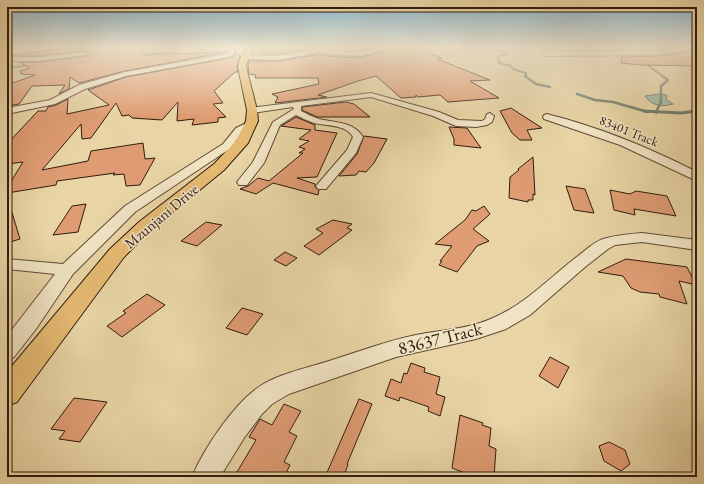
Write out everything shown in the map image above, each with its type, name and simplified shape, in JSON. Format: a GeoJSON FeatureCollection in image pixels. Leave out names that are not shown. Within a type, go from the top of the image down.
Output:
{"type":"FeatureCollection","features":[{"type":"Feature","properties":{"kind":"main road"},"geometry":{"type":"LineString","coordinates":[[243,71],[252,117]]}},
{"type":"Feature","properties":{"kind":"main road","name":"Mzunjani Drive"},"geometry":{"type":"LineString","coordinates":[[7,393],[117,253],[145,226],[201,182],[233,154],[242,143],[252,117]]}},
{"type":"Feature","properties":{"kind":"street"},"geometry":{"type":"LineString","coordinates":[[7,111],[52,102],[87,86],[125,74],[144,71]]}},
{"type":"Feature","properties":{"kind":"street"},"geometry":{"type":"LineString","coordinates":[[7,351],[29,324],[67,270],[130,210],[180,175],[221,150],[234,139],[239,130],[252,117],[371,95],[436,114],[456,123],[484,123],[489,120],[490,116]]}},
{"type":"Feature","properties":{"kind":"street"},"geometry":{"type":"LineString","coordinates":[[242,182],[258,163],[276,124],[296,108]]}},
{"type":"Feature","properties":{"kind":"street"},"geometry":{"type":"LineString","coordinates":[[296,108],[315,120],[348,128],[356,133],[358,137],[352,151],[322,186]]}},
{"type":"Feature","properties":{"kind":"street","name":"83401 Track"},"geometry":{"type":"LineString","coordinates":[[547,117],[610,138],[667,161],[697,177]]}},
{"type":"Feature","properties":{"kind":"street","name":"83637 Track"},"geometry":{"type":"LineString","coordinates":[[205,477],[229,438],[244,418],[259,401],[273,390],[301,379],[404,346],[473,332],[498,324],[516,316],[578,264],[609,242],[634,238],[697,245]]}},
{"type":"Feature","properties":{"kind":"street"},"geometry":{"type":"LineString","coordinates":[[7,264],[67,270]]}},
{"type":"Feature","properties":{"kind":"shaded area"},"geometry":{"type":"Polygon","coordinates":[[[659,94],[667,95],[666,99],[673,104],[654,104],[645,96],[659,94]]]}},
{"type":"Feature","properties":{"kind":"building"},"geometry":{"type":"Polygon","coordinates":[[[20,71],[127,71],[79,83],[70,77],[69,89],[59,94],[65,85],[32,86],[19,104],[7,106],[7,85],[35,75],[21,74],[20,71]]]}},
{"type":"Feature","properties":{"kind":"building"},"geometry":{"type":"Polygon","coordinates":[[[161,71],[238,71],[238,72],[235,72],[214,91],[223,103],[213,104],[226,117],[218,118],[218,122],[192,125],[194,119],[177,121],[178,102],[162,120],[132,118],[129,115],[122,116],[116,103],[91,138],[82,139],[81,124],[42,170],[88,161],[91,151],[143,143],[145,159],[155,158],[140,185],[126,186],[124,174],[113,175],[115,173],[57,181],[56,185],[7,193],[7,188],[23,162],[7,164],[7,144],[38,111],[46,111],[48,107],[68,99],[67,114],[109,105],[88,90],[126,77],[161,71]]]}},
{"type":"Feature","properties":{"kind":"building"},"geometry":{"type":"Polygon","coordinates":[[[249,71],[466,71],[490,80],[470,81],[499,98],[448,102],[440,95],[418,97],[416,95],[416,97],[401,98],[376,76],[318,95],[327,97],[275,103],[278,97],[272,94],[319,84],[318,78],[255,78],[256,75],[249,74],[249,71]]]}},
{"type":"Feature","properties":{"kind":"building"},"geometry":{"type":"Polygon","coordinates":[[[346,102],[354,104],[370,117],[317,117],[302,110],[302,107],[346,102]]]}},
{"type":"Feature","properties":{"kind":"building"},"geometry":{"type":"Polygon","coordinates":[[[511,108],[542,128],[527,130],[532,140],[520,140],[512,133],[500,111],[511,108]]]}},
{"type":"Feature","properties":{"kind":"building"},"geometry":{"type":"Polygon","coordinates":[[[296,117],[315,125],[315,130],[337,133],[317,177],[297,178],[315,184],[315,187],[319,190],[318,195],[273,183],[256,194],[240,189],[248,186],[258,178],[269,181],[303,153],[299,153],[305,149],[299,147],[309,141],[299,139],[311,130],[281,126],[296,117]]]}},
{"type":"Feature","properties":{"kind":"building"},"geometry":{"type":"Polygon","coordinates":[[[449,127],[467,128],[481,148],[454,145],[454,139],[449,127]]]}},
{"type":"Feature","properties":{"kind":"building"},"geometry":{"type":"Polygon","coordinates":[[[364,136],[387,139],[374,163],[366,172],[359,171],[356,175],[339,176],[357,154],[364,136]]]}},
{"type":"Feature","properties":{"kind":"building"},"geometry":{"type":"Polygon","coordinates":[[[533,157],[535,195],[533,194],[533,200],[528,200],[528,202],[509,198],[510,177],[533,157]]]}},
{"type":"Feature","properties":{"kind":"building"},"geometry":{"type":"Polygon","coordinates":[[[566,186],[585,189],[594,213],[574,210],[566,186]]]}},
{"type":"Feature","properties":{"kind":"building"},"geometry":{"type":"Polygon","coordinates":[[[610,190],[630,194],[636,191],[667,196],[676,216],[634,209],[635,215],[614,210],[610,190]]]}},
{"type":"Feature","properties":{"kind":"building"},"geometry":{"type":"Polygon","coordinates":[[[86,204],[78,232],[53,235],[72,206],[86,204]]]}},
{"type":"Feature","properties":{"kind":"building"},"geometry":{"type":"Polygon","coordinates":[[[7,206],[10,206],[20,239],[7,243],[7,206]]]}},
{"type":"Feature","properties":{"kind":"building"},"geometry":{"type":"Polygon","coordinates":[[[484,206],[490,214],[473,229],[489,241],[477,246],[457,272],[439,265],[442,261],[440,261],[452,246],[435,244],[465,220],[472,210],[476,211],[484,206]]]}},
{"type":"Feature","properties":{"kind":"building"},"geometry":{"type":"Polygon","coordinates":[[[333,220],[352,224],[347,228],[352,230],[319,255],[304,246],[323,233],[316,229],[333,220]]]}},
{"type":"Feature","properties":{"kind":"building"},"geometry":{"type":"Polygon","coordinates":[[[206,222],[222,225],[197,246],[181,241],[206,222]]]}},
{"type":"Feature","properties":{"kind":"building"},"geometry":{"type":"Polygon","coordinates":[[[285,252],[297,258],[286,266],[274,260],[285,252]]]}},
{"type":"Feature","properties":{"kind":"building"},"geometry":{"type":"Polygon","coordinates":[[[626,259],[687,267],[696,285],[679,281],[687,304],[660,297],[659,294],[640,292],[631,288],[623,276],[598,272],[626,259]]]}},
{"type":"Feature","properties":{"kind":"building"},"geometry":{"type":"Polygon","coordinates":[[[147,294],[165,305],[122,337],[107,326],[126,313],[123,311],[147,294]]]}},
{"type":"Feature","properties":{"kind":"building"},"geometry":{"type":"Polygon","coordinates":[[[242,308],[263,314],[247,335],[226,328],[242,308]]]}},
{"type":"Feature","properties":{"kind":"building"},"geometry":{"type":"Polygon","coordinates":[[[550,357],[569,367],[558,388],[539,376],[550,357]]]}},
{"type":"Feature","properties":{"kind":"building"},"geometry":{"type":"Polygon","coordinates":[[[411,363],[425,368],[424,372],[440,377],[436,394],[445,397],[440,416],[428,411],[429,407],[400,397],[399,401],[385,396],[391,379],[401,383],[404,373],[407,374],[411,363]]]}},
{"type":"Feature","properties":{"kind":"building"},"geometry":{"type":"Polygon","coordinates":[[[74,398],[107,402],[80,442],[59,439],[65,431],[51,429],[74,398]]]}},
{"type":"Feature","properties":{"kind":"building"},"geometry":{"type":"Polygon","coordinates":[[[359,399],[372,404],[343,477],[325,477],[359,399]]]}},
{"type":"Feature","properties":{"kind":"building"},"geometry":{"type":"Polygon","coordinates":[[[284,404],[301,411],[289,432],[297,436],[284,462],[290,465],[284,477],[234,477],[256,440],[249,437],[260,419],[272,425],[284,404]]]}},
{"type":"Feature","properties":{"kind":"building"},"geometry":{"type":"Polygon","coordinates":[[[460,415],[483,423],[482,425],[491,428],[489,446],[496,449],[494,477],[475,477],[452,468],[460,415]]]}},
{"type":"Feature","properties":{"kind":"building"},"geometry":{"type":"Polygon","coordinates":[[[609,442],[625,450],[630,464],[621,471],[604,461],[599,446],[609,442]]]}},
{"type":"Feature","properties":{"kind":"waterway"},"geometry":{"type":"LineString","coordinates":[[518,71],[526,73],[526,77]]}},
{"type":"Feature","properties":{"kind":"waterway"},"geometry":{"type":"LineString","coordinates":[[655,71],[664,77]]}},
{"type":"Feature","properties":{"kind":"waterway"},"geometry":{"type":"LineString","coordinates":[[656,112],[661,102],[661,86],[668,80],[662,76]]}},
{"type":"Feature","properties":{"kind":"waterway"},"geometry":{"type":"LineString","coordinates":[[526,77],[536,84],[550,87]]}},
{"type":"Feature","properties":{"kind":"waterway"},"geometry":{"type":"LineString","coordinates":[[577,94],[595,100],[613,102],[645,111]]}},
{"type":"Feature","properties":{"kind":"waterway"},"geometry":{"type":"LineString","coordinates":[[645,111],[656,112]]}},
{"type":"Feature","properties":{"kind":"waterway"},"geometry":{"type":"LineString","coordinates":[[657,112],[681,113],[697,111],[690,112]]}}]}
